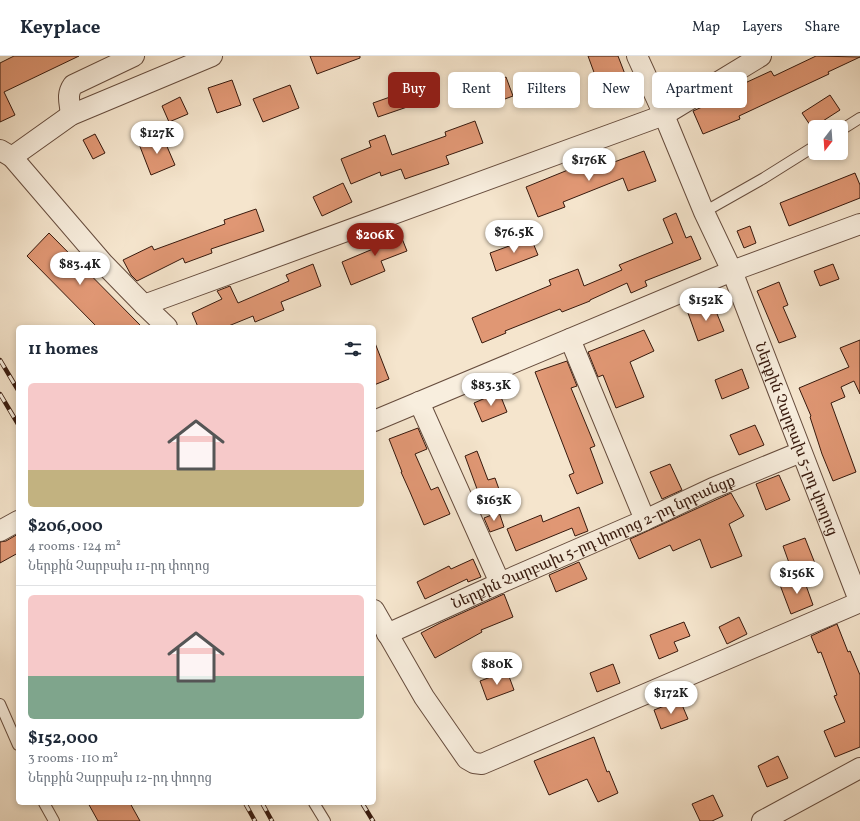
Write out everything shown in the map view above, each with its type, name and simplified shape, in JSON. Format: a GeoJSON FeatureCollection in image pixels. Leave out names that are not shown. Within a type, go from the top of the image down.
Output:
{"type":"FeatureCollection","features":[{"type":"Feature","properties":{"kind":"street"},"geometry":{"type":"LineString","coordinates":[[71,115],[68,97],[69,91],[73,85],[134,56]]}},
{"type":"Feature","properties":{"kind":"street"},"geometry":{"type":"LineString","coordinates":[[165,325],[103,263],[6,153],[71,115],[212,56]]}},
{"type":"Feature","properties":{"kind":"street","name":"Ներքին Չարբախ 5-րդ փողոց"},"geometry":{"type":"LineString","coordinates":[[637,56],[664,115],[704,212],[732,271],[860,602]]}},
{"type":"Feature","properties":{"kind":"street"},"geometry":{"type":"LineString","coordinates":[[144,304],[664,115],[761,56]]}},
{"type":"Feature","properties":{"kind":"street"},"geometry":{"type":"LineString","coordinates":[[376,420],[732,271],[860,224]]}},
{"type":"Feature","properties":{"kind":"street"},"geometry":{"type":"LineString","coordinates":[[570,339],[645,520]]}},
{"type":"Feature","properties":{"kind":"street"},"geometry":{"type":"LineString","coordinates":[[419,402],[500,583]]}},
{"type":"Feature","properties":{"kind":"street","name":"Ներքին Չարբախ 5-րդ փողոց 2-րդ նրբանցք"},"geometry":{"type":"LineString","coordinates":[[388,634],[500,583],[645,520],[713,488],[801,452]]}},
{"type":"Feature","properties":{"kind":"street"},"geometry":{"type":"LineString","coordinates":[[0,531],[16,522]]}},
{"type":"Feature","properties":{"kind":"street"},"geometry":{"type":"LineString","coordinates":[[376,613],[424,697],[467,758],[474,763],[482,764],[860,602]]}},
{"type":"Feature","properties":{"kind":"street"},"geometry":{"type":"LineString","coordinates":[[762,821],[860,768]]}},
{"type":"Feature","properties":{"kind":"lane"},"geometry":{"type":"LineString","coordinates":[[848,126],[860,118]]}},
{"type":"Feature","properties":{"kind":"lane"},"geometry":{"type":"LineString","coordinates":[[704,212],[764,178],[808,150]]}},
{"type":"Feature","properties":{"kind":"lane"},"geometry":{"type":"LineString","coordinates":[[0,704],[16,740]]}},
{"type":"Feature","properties":{"kind":"lane"},"geometry":{"type":"LineString","coordinates":[[45,805],[54,821]]}},
{"type":"Feature","properties":{"kind":"lane"},"geometry":{"type":"LineString","coordinates":[[315,805],[326,821]]}},
{"type":"Feature","properties":{"kind":"building"},"geometry":{"type":"Polygon","coordinates":[[[14,56],[79,56],[4,92],[15,115],[0,122],[0,63],[14,56]]]}},
{"type":"Feature","properties":{"kind":"building"},"geometry":{"type":"Polygon","coordinates":[[[310,56],[360,56],[360,58],[317,74],[310,56]]]}},
{"type":"Feature","properties":{"kind":"building"},"geometry":{"type":"Polygon","coordinates":[[[588,56],[618,56],[624,72],[594,72],[588,56]]]}},
{"type":"Feature","properties":{"kind":"building"},"geometry":{"type":"Polygon","coordinates":[[[816,56],[860,57],[828,72],[829,74],[739,116],[740,119],[703,134],[693,111],[700,108],[747,108],[747,82],[771,71],[774,76],[816,56]]]}},
{"type":"Feature","properties":{"kind":"building"},"geometry":{"type":"Polygon","coordinates":[[[505,77],[513,96],[505,99],[505,77]]]}},
{"type":"Feature","properties":{"kind":"building"},"geometry":{"type":"Polygon","coordinates":[[[232,80],[241,105],[217,113],[208,88],[232,80]]]}},
{"type":"Feature","properties":{"kind":"building"},"geometry":{"type":"Polygon","coordinates":[[[290,85],[299,108],[263,122],[253,99],[290,85]]]}},
{"type":"Feature","properties":{"kind":"building"},"geometry":{"type":"Polygon","coordinates":[[[830,95],[840,110],[824,120],[808,120],[808,122],[802,113],[830,95]]]}},
{"type":"Feature","properties":{"kind":"building"},"geometry":{"type":"Polygon","coordinates":[[[180,97],[188,114],[169,122],[162,106],[180,97]]]}},
{"type":"Feature","properties":{"kind":"building"},"geometry":{"type":"Polygon","coordinates":[[[388,98],[388,108],[404,108],[378,117],[373,103],[388,98]]]}},
{"type":"Feature","properties":{"kind":"building"},"geometry":{"type":"Polygon","coordinates":[[[475,121],[483,143],[446,156],[449,164],[405,179],[401,169],[381,176],[380,172],[351,184],[341,159],[371,147],[369,141],[385,135],[392,155],[446,136],[445,132],[475,121]]]}},
{"type":"Feature","properties":{"kind":"building"},"geometry":{"type":"Polygon","coordinates":[[[95,134],[105,153],[93,159],[83,140],[95,134]]]}},
{"type":"Feature","properties":{"kind":"building"},"geometry":{"type":"Polygon","coordinates":[[[162,135],[175,165],[151,175],[139,144],[162,135]]]}},
{"type":"Feature","properties":{"kind":"building"},"geometry":{"type":"Polygon","coordinates":[[[644,151],[656,181],[628,191],[623,178],[563,202],[565,207],[538,217],[526,187],[595,159],[598,168],[644,151]]]}},
{"type":"Feature","properties":{"kind":"building"},"geometry":{"type":"Polygon","coordinates":[[[855,173],[860,185],[860,198],[789,226],[780,203],[855,173]]]}},
{"type":"Feature","properties":{"kind":"building"},"geometry":{"type":"Polygon","coordinates":[[[343,183],[352,202],[322,216],[313,197],[343,183]]]}},
{"type":"Feature","properties":{"kind":"building"},"geometry":{"type":"Polygon","coordinates":[[[256,209],[264,231],[211,249],[212,253],[185,263],[183,258],[137,281],[131,275],[123,260],[152,246],[154,250],[225,224],[224,220],[256,209]]]}},
{"type":"Feature","properties":{"kind":"building"},"geometry":{"type":"Polygon","coordinates":[[[676,213],[686,238],[691,236],[701,259],[645,281],[647,286],[631,293],[627,283],[590,301],[562,312],[560,309],[505,331],[506,333],[482,343],[472,318],[551,285],[549,280],[578,269],[584,286],[622,270],[619,265],[673,243],[663,219],[676,213]]]}},
{"type":"Feature","properties":{"kind":"building"},"geometry":{"type":"Polygon","coordinates":[[[397,226],[407,251],[381,261],[385,271],[351,285],[342,262],[380,246],[375,235],[397,226]]]}},
{"type":"Feature","properties":{"kind":"building"},"geometry":{"type":"Polygon","coordinates":[[[750,226],[756,243],[744,248],[737,231],[750,226]]]}},
{"type":"Feature","properties":{"kind":"building"},"geometry":{"type":"Polygon","coordinates":[[[49,233],[140,325],[95,325],[27,256],[49,233]]]}},
{"type":"Feature","properties":{"kind":"building"},"geometry":{"type":"Polygon","coordinates":[[[531,238],[538,255],[496,271],[490,253],[531,238]]]}},
{"type":"Feature","properties":{"kind":"building"},"geometry":{"type":"Polygon","coordinates":[[[313,264],[321,286],[281,302],[284,310],[255,322],[253,316],[231,325],[197,325],[192,313],[222,299],[217,291],[230,286],[238,303],[289,281],[286,275],[313,264]]]}},
{"type":"Feature","properties":{"kind":"building"},"geometry":{"type":"Polygon","coordinates":[[[833,264],[839,279],[820,286],[814,271],[833,264]]]}},
{"type":"Feature","properties":{"kind":"building"},"geometry":{"type":"Polygon","coordinates":[[[779,282],[788,305],[783,307],[796,337],[779,343],[757,291],[779,282]]]}},
{"type":"Feature","properties":{"kind":"building"},"geometry":{"type":"Polygon","coordinates":[[[713,304],[724,331],[698,341],[688,313],[713,304]]]}},
{"type":"Feature","properties":{"kind":"building"},"geometry":{"type":"Polygon","coordinates":[[[644,330],[654,351],[630,362],[644,397],[616,408],[603,375],[598,377],[588,352],[644,330]]]}},
{"type":"Feature","properties":{"kind":"building"},"geometry":{"type":"Polygon","coordinates":[[[860,340],[860,394],[854,381],[841,387],[845,397],[831,403],[856,472],[833,481],[822,454],[810,417],[811,416],[799,388],[849,367],[840,348],[860,340]]]}},
{"type":"Feature","properties":{"kind":"building"},"geometry":{"type":"Polygon","coordinates":[[[376,346],[389,379],[376,384],[376,346]]]}},
{"type":"Feature","properties":{"kind":"building"},"geometry":{"type":"Polygon","coordinates":[[[567,361],[577,386],[571,388],[595,446],[590,448],[603,483],[577,494],[569,475],[574,473],[535,372],[567,361]]]}},
{"type":"Feature","properties":{"kind":"building"},"geometry":{"type":"Polygon","coordinates":[[[742,369],[749,388],[722,399],[715,380],[742,369]]]}},
{"type":"Feature","properties":{"kind":"building"},"geometry":{"type":"Polygon","coordinates":[[[499,392],[507,412],[482,422],[474,403],[499,392]]]}},
{"type":"Feature","properties":{"kind":"building"},"geometry":{"type":"Polygon","coordinates":[[[755,425],[764,445],[739,455],[730,435],[755,425]]]}},
{"type":"Feature","properties":{"kind":"building"},"geometry":{"type":"Polygon","coordinates":[[[418,428],[427,449],[415,454],[431,490],[438,487],[450,514],[424,525],[401,472],[389,439],[418,428]]]}},
{"type":"Feature","properties":{"kind":"building"},"geometry":{"type":"Polygon","coordinates":[[[477,451],[488,480],[495,478],[500,492],[481,500],[465,456],[477,451]]]}},
{"type":"Feature","properties":{"kind":"building"},"geometry":{"type":"Polygon","coordinates":[[[670,464],[682,490],[662,499],[650,472],[670,464]]]}},
{"type":"Feature","properties":{"kind":"building"},"geometry":{"type":"Polygon","coordinates":[[[779,475],[790,500],[766,510],[756,484],[779,475]]]}},
{"type":"Feature","properties":{"kind":"building"},"geometry":{"type":"Polygon","coordinates":[[[731,493],[744,516],[729,524],[742,556],[711,568],[700,539],[673,551],[670,545],[639,559],[630,539],[731,493]]]}},
{"type":"Feature","properties":{"kind":"building"},"geometry":{"type":"Polygon","coordinates":[[[579,507],[588,531],[575,536],[572,528],[516,551],[507,529],[541,515],[543,522],[579,507]]]}},
{"type":"Feature","properties":{"kind":"building"},"geometry":{"type":"Polygon","coordinates":[[[499,512],[504,527],[490,532],[484,518],[499,512]]]}},
{"type":"Feature","properties":{"kind":"building"},"geometry":{"type":"Polygon","coordinates":[[[16,535],[16,554],[0,563],[0,542],[6,541],[16,535]]]}},
{"type":"Feature","properties":{"kind":"building"},"geometry":{"type":"Polygon","coordinates":[[[805,538],[816,566],[793,574],[783,546],[805,538]]]}},
{"type":"Feature","properties":{"kind":"building"},"geometry":{"type":"Polygon","coordinates":[[[473,559],[481,577],[468,582],[467,579],[425,599],[417,582],[449,566],[451,569],[473,559]]]}},
{"type":"Feature","properties":{"kind":"building"},"geometry":{"type":"Polygon","coordinates":[[[579,562],[587,579],[556,592],[549,575],[579,562]]]}},
{"type":"Feature","properties":{"kind":"building"},"geometry":{"type":"Polygon","coordinates":[[[803,577],[813,605],[791,614],[780,585],[803,577]]]}},
{"type":"Feature","properties":{"kind":"building"},"geometry":{"type":"Polygon","coordinates":[[[504,594],[513,617],[481,630],[482,632],[435,658],[421,633],[504,594]]]}},
{"type":"Feature","properties":{"kind":"building"},"geometry":{"type":"Polygon","coordinates":[[[739,617],[747,634],[727,644],[719,627],[739,617]]]}},
{"type":"Feature","properties":{"kind":"building"},"geometry":{"type":"Polygon","coordinates":[[[684,622],[690,636],[674,642],[678,651],[659,659],[650,635],[684,622]]]}},
{"type":"Feature","properties":{"kind":"building"},"geometry":{"type":"Polygon","coordinates":[[[837,624],[848,652],[850,651],[860,675],[860,747],[835,757],[824,731],[845,722],[834,696],[837,695],[821,652],[818,653],[811,636],[837,624]]]}},
{"type":"Feature","properties":{"kind":"building"},"geometry":{"type":"Polygon","coordinates":[[[613,664],[620,683],[597,692],[590,673],[613,664]]]}},
{"type":"Feature","properties":{"kind":"building"},"geometry":{"type":"Polygon","coordinates":[[[507,671],[514,690],[487,700],[480,681],[507,671]]]}},
{"type":"Feature","properties":{"kind":"building"},"geometry":{"type":"Polygon","coordinates":[[[680,700],[688,719],[661,729],[654,710],[680,700]]]}},
{"type":"Feature","properties":{"kind":"building"},"geometry":{"type":"Polygon","coordinates":[[[594,737],[607,772],[609,771],[618,793],[598,802],[587,779],[549,795],[534,761],[594,737]]]}},
{"type":"Feature","properties":{"kind":"building"},"geometry":{"type":"Polygon","coordinates":[[[778,756],[788,778],[767,787],[758,766],[778,756]]]}},
{"type":"Feature","properties":{"kind":"building"},"geometry":{"type":"Polygon","coordinates":[[[713,795],[723,816],[712,821],[700,821],[692,804],[713,795]]]}},
{"type":"Feature","properties":{"kind":"building"},"geometry":{"type":"Polygon","coordinates":[[[89,805],[131,805],[140,821],[98,821],[89,805]]]}},
{"type":"Feature","properties":{"kind":"railway"},"geometry":{"type":"LineString","coordinates":[[0,360],[16,387]]}},
{"type":"Feature","properties":{"kind":"railway"},"geometry":{"type":"LineString","coordinates":[[0,394],[16,421]]}},
{"type":"Feature","properties":{"kind":"railway"},"geometry":{"type":"LineString","coordinates":[[246,805],[255,821]]}},
{"type":"Feature","properties":{"kind":"railway"},"geometry":{"type":"LineString","coordinates":[[263,805],[272,821]]}},
{"type":"Feature","properties":{"kind":"railway"},"geometry":{"type":"LineString","coordinates":[[363,805],[373,821]]}}]}
